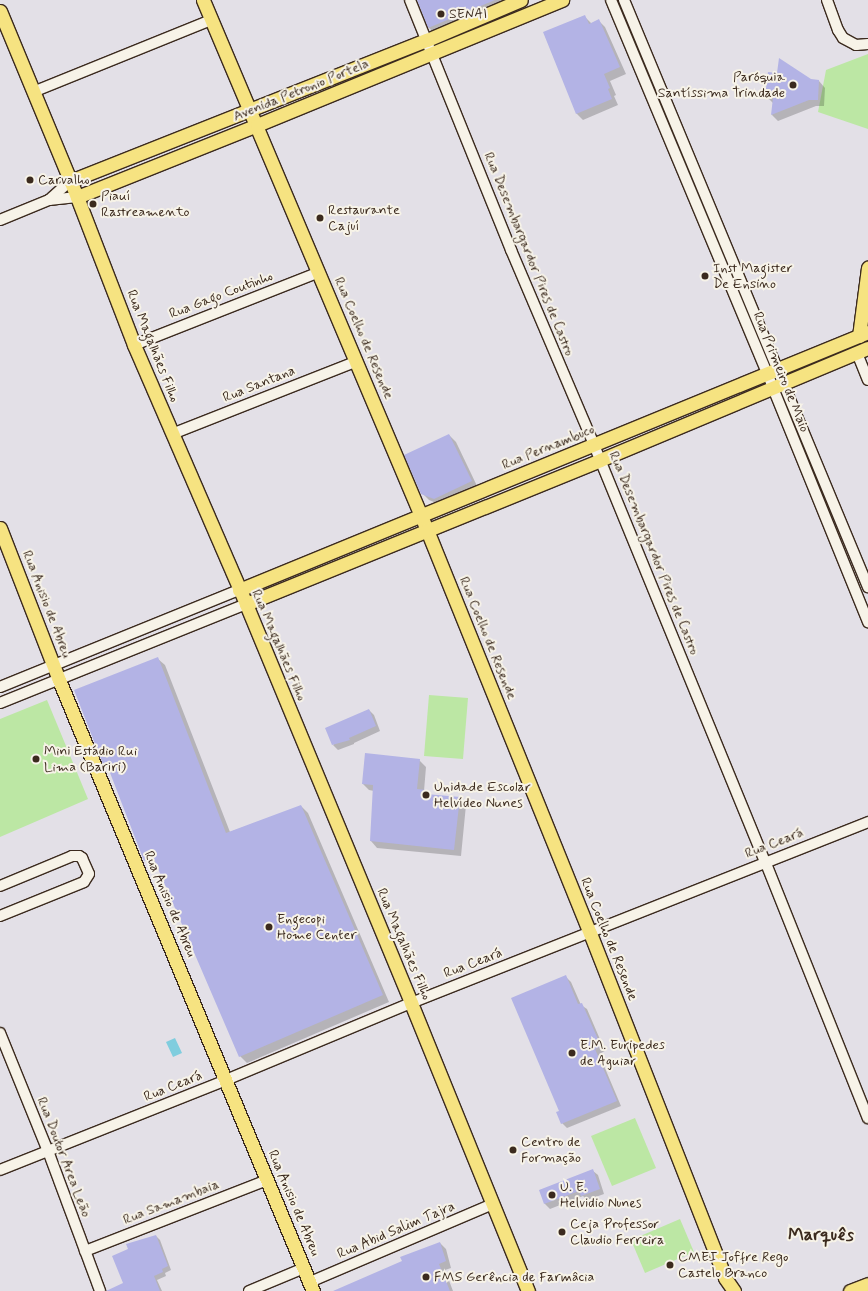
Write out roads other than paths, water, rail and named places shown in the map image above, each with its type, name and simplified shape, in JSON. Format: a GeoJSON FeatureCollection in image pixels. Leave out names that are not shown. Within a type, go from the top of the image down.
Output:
{"type":"FeatureCollection","features":[{"type":"Feature","properties":{"kind":"main road","name":"Rua Coelho de Resende"},"geometry":{"type":"LineString","coordinates":[[203,0],[357,361],[427,530],[590,932],[725,1278],[734,1291]]}},
{"type":"Feature","properties":{"kind":"main road","name":"Avenida Petronio Portela"},"geometry":{"type":"LineString","coordinates":[[70,181],[427,40],[521,0]]}},
{"type":"Feature","properties":{"kind":"main road","name":"Avenida Petronio Portela"},"geometry":{"type":"LineString","coordinates":[[76,197],[257,125],[562,0]]}},
{"type":"Feature","properties":{"kind":"main road","name":"Rua Magalhães Filho"},"geometry":{"type":"LineString","coordinates":[[0,11],[70,181],[134,345],[238,590],[246,604],[528,1291]]}},
{"type":"Feature","properties":{"kind":"main road"},"geometry":{"type":"LineString","coordinates":[[865,336],[868,268]]}},
{"type":"Feature","properties":{"kind":"main road","name":"Rua Pernambuco"},"geometry":{"type":"LineString","coordinates":[[238,590],[865,336]]}},
{"type":"Feature","properties":{"kind":"main road"},"geometry":{"type":"LineString","coordinates":[[246,604],[600,460],[862,350]]}},
{"type":"Feature","properties":{"kind":"main road","name":"Rua Anisio de Abreu"},"geometry":{"type":"LineString","coordinates":[[0,528],[59,680],[312,1287]]}},
{"type":"Feature","properties":{"kind":"main road"},"geometry":{"type":"LineString","coordinates":[[850,1291],[868,1284]]}},
{"type":"Feature","properties":{"kind":"street","name":"Rua Desembargardor Pires de Castro"},"geometry":{"type":"LineString","coordinates":[[410,0],[511,250],[594,445],[765,861],[868,1118]]}},
{"type":"Feature","properties":{"kind":"street","name":"Rua Primeiro de Maio"},"geometry":{"type":"LineString","coordinates":[[611,0],[868,587]]}},
{"type":"Feature","properties":{"kind":"street","name":"Rua Primeiro de Maio"},"geometry":{"type":"LineString","coordinates":[[624,0],[773,372]]}},
{"type":"Feature","properties":{"kind":"street"},"geometry":{"type":"LineString","coordinates":[[827,0],[838,30],[844,38],[856,45],[868,44]]}},
{"type":"Feature","properties":{"kind":"street"},"geometry":{"type":"LineString","coordinates":[[33,92],[211,20]]}},
{"type":"Feature","properties":{"kind":"street","name":"Avenida Petronio Portela"},"geometry":{"type":"LineString","coordinates":[[50,200],[70,181]]}},
{"type":"Feature","properties":{"kind":"street","name":"Avenida Petronio Portela"},"geometry":{"type":"LineString","coordinates":[[0,220],[50,200],[76,197]]}},
{"type":"Feature","properties":{"kind":"street","name":"Rua Gago Coutinho"},"geometry":{"type":"LineString","coordinates":[[134,345],[319,272]]}},
{"type":"Feature","properties":{"kind":"street"},"geometry":{"type":"LineString","coordinates":[[862,350],[868,380]]}},
{"type":"Feature","properties":{"kind":"street","name":"Rua Santana"},"geometry":{"type":"LineString","coordinates":[[172,434],[357,361]]}},
{"type":"Feature","properties":{"kind":"street","name":"Rua Primeiro de Maio"},"geometry":{"type":"LineString","coordinates":[[779,386],[868,622]]}},
{"type":"Feature","properties":{"kind":"street"},"geometry":{"type":"LineString","coordinates":[[0,688],[238,590]]}},
{"type":"Feature","properties":{"kind":"street"},"geometry":{"type":"LineString","coordinates":[[0,703],[246,604]]}},
{"type":"Feature","properties":{"kind":"street","name":"Rua Ceará"},"geometry":{"type":"LineString","coordinates":[[0,1170],[765,861],[868,822]]}},
{"type":"Feature","properties":{"kind":"street"},"geometry":{"type":"LineString","coordinates":[[0,886],[72,856],[79,856],[82,858],[89,874],[84,882],[0,916]]}},
{"type":"Feature","properties":{"kind":"street","name":"Rua Doutor Area Leão"},"geometry":{"type":"LineString","coordinates":[[0,1033],[48,1151],[100,1291]]}},
{"type":"Feature","properties":{"kind":"street","name":"Rua Samambaia"},"geometry":{"type":"LineString","coordinates":[[85,1251],[267,1180]]}},
{"type":"Feature","properties":{"kind":"street","name":"Rua Abid Salim Tajra"},"geometry":{"type":"LineString","coordinates":[[312,1287],[493,1204]]}},
{"type":"Feature","properties":{"kind":"street"},"geometry":{"type":"LineString","coordinates":[[249,1291],[304,1268]]}},
{"type":"Feature","properties":{"kind":"water"},"geometry":{"type":"Polygon","coordinates":[[[175,1038],[182,1053],[173,1057],[166,1042],[175,1038]]]}},
{"type":"Feature","properties":{"kind":"place","name":"SENAI"},"geometry":{"type":"Point","coordinates":[441,14]}},
{"type":"Feature","properties":{"kind":"place","name":"Paróquia Santíssima Trindade"},"geometry":{"type":"Point","coordinates":[793,85]}},
{"type":"Feature","properties":{"kind":"place","name":"Carvalho"},"geometry":{"type":"Point","coordinates":[30,180]}},
{"type":"Feature","properties":{"kind":"place","name":"Piauí Rastreamento"},"geometry":{"type":"Point","coordinates":[93,204]}},
{"type":"Feature","properties":{"kind":"place","name":"Restaurante Cajuí"},"geometry":{"type":"Point","coordinates":[320,218]}},
{"type":"Feature","properties":{"kind":"place","name":"Inst Magister De Ensino"},"geometry":{"type":"Point","coordinates":[705,276]}},
{"type":"Feature","properties":{"kind":"place","name":"Mini Estádio Rui Lima (Bariri)"},"geometry":{"type":"Point","coordinates":[36,759]}},
{"type":"Feature","properties":{"kind":"place","name":"Unidade Escolar Helvídeo Nunes"},"geometry":{"type":"Point","coordinates":[426,795]}},
{"type":"Feature","properties":{"kind":"place","name":"Engecopi Home Center"},"geometry":{"type":"Point","coordinates":[269,927]}},
{"type":"Feature","properties":{"kind":"place","name":"E.M. Euripedes de Aguiar"},"geometry":{"type":"Point","coordinates":[572,1053]}},
{"type":"Feature","properties":{"kind":"place","name":"Centro de Formação"},"geometry":{"type":"Point","coordinates":[513,1150]}},
{"type":"Feature","properties":{"kind":"place","name":"U. E. Helvidio Nunes"},"geometry":{"type":"Point","coordinates":[552,1195]}},
{"type":"Feature","properties":{"kind":"place","name":"Ceja Professor Claudio Ferreira"},"geometry":{"type":"Point","coordinates":[562,1232]}},
{"type":"Feature","properties":{"kind":"place","name":"CMEI Joffre Rego Castelo Branco"},"geometry":{"type":"Point","coordinates":[670,1265]}},
{"type":"Feature","properties":{"kind":"place","name":"FMS Gerência de Farmâcia"},"geometry":{"type":"Point","coordinates":[426,1277]}},
{"type":"Feature","properties":{"kind":"district","name":"Marquês"},"geometry":{"type":"Point","coordinates":[821,1235]}}]}
